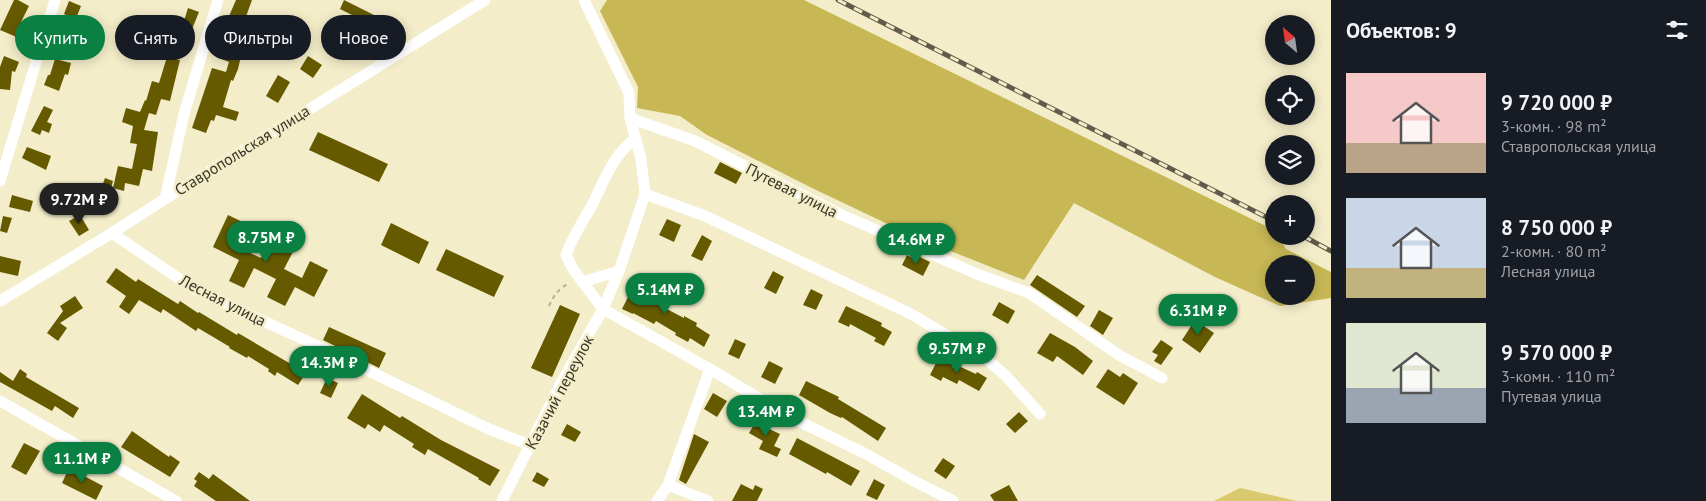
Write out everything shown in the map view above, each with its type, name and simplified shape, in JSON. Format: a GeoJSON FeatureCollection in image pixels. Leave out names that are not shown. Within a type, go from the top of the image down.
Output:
{"type":"FeatureCollection","features":[{"type":"Feature","properties":{"kind":"street"},"geometry":{"type":"LineString","coordinates":[[0,181],[55,0]]}},
{"type":"Feature","properties":{"kind":"street"},"geometry":{"type":"LineString","coordinates":[[165,198],[184,114],[218,0]]}},
{"type":"Feature","properties":{"kind":"street","name":"Ставропольская улица"},"geometry":{"type":"LineString","coordinates":[[0,301],[112,234],[165,198],[470,4],[485,0]]}},
{"type":"Feature","properties":{"kind":"street","name":"Казачий переулок"},"geometry":{"type":"LineString","coordinates":[[502,501],[561,383],[603,309],[619,271],[645,194],[641,159],[630,118],[629,93],[584,0]]}},
{"type":"Feature","properties":{"kind":"street","name":"Путевая улица"},"geometry":{"type":"LineString","coordinates":[[630,118],[695,141],[842,215],[977,274],[1029,292],[1119,355],[1162,378]]}},
{"type":"Feature","properties":{"kind":"street"},"geometry":{"type":"LineString","coordinates":[[635,139],[626,144],[610,168],[571,240],[566,255],[582,282],[603,309],[792,418],[864,452],[953,501]]}},
{"type":"Feature","properties":{"kind":"street"},"geometry":{"type":"LineString","coordinates":[[645,194],[704,216],[911,314],[985,358],[1006,376],[1040,414]]}},
{"type":"Feature","properties":{"kind":"street","name":"Лесная улица"},"geometry":{"type":"LineString","coordinates":[[112,234],[194,289],[318,346],[491,430],[530,445]]}},
{"type":"Feature","properties":{"kind":"street"},"geometry":{"type":"LineString","coordinates":[[582,282],[619,271]]}},
{"type":"Feature","properties":{"kind":"street"},"geometry":{"type":"LineString","coordinates":[[657,501],[668,485],[710,369]]}},
{"type":"Feature","properties":{"kind":"street"},"geometry":{"type":"LineString","coordinates":[[0,401],[176,501]]}},
{"type":"Feature","properties":{"kind":"street"},"geometry":{"type":"LineString","coordinates":[[668,485],[708,501]]}},
{"type":"Feature","properties":{"kind":"path"},"geometry":{"type":"LineString","coordinates":[[549,306],[562,286],[570,282],[582,282]]}},
{"type":"Feature","properties":{"kind":"shaded area"},"geometry":{"type":"Polygon","coordinates":[[[607,0],[804,0],[1265,226],[1265,245],[1284,245],[1286,249],[1298,255],[1265,255],[1265,299],[1215,277],[1074,203],[1024,280],[915,237],[812,188],[707,135],[680,116],[637,108],[638,87],[600,11],[607,0]]]}},
{"type":"Feature","properties":{"kind":"shaded area"},"geometry":{"type":"Polygon","coordinates":[[[1315,264],[1331,272],[1331,298],[1315,301],[1315,264]]]}},
{"type":"Feature","properties":{"kind":"shaded area"},"geometry":{"type":"Polygon","coordinates":[[[1240,488],[1297,501],[1214,501],[1240,488]]]}},
{"type":"Feature","properties":{"kind":"building"},"geometry":{"type":"Polygon","coordinates":[[[14,0],[29,6],[24,15],[15,15],[15,36],[0,30],[14,0]]]}},
{"type":"Feature","properties":{"kind":"building"},"geometry":{"type":"Polygon","coordinates":[[[236,0],[252,0],[247,15],[229,15],[236,0]]]}},
{"type":"Feature","properties":{"kind":"building"},"geometry":{"type":"Polygon","coordinates":[[[344,0],[374,15],[352,15],[340,9],[344,0]]]}},
{"type":"Feature","properties":{"kind":"building"},"geometry":{"type":"Polygon","coordinates":[[[69,1],[81,6],[77,15],[64,14],[69,1]]]}},
{"type":"Feature","properties":{"kind":"building"},"geometry":{"type":"Polygon","coordinates":[[[188,8],[199,12],[195,22],[195,15],[186,15],[188,8]]]}},
{"type":"Feature","properties":{"kind":"building"},"geometry":{"type":"Polygon","coordinates":[[[4,56],[19,62],[15,72],[12,71],[10,90],[0,89],[0,67],[4,56]]]}},
{"type":"Feature","properties":{"kind":"building"},"geometry":{"type":"Polygon","coordinates":[[[311,58],[322,65],[313,78],[300,69],[306,60],[311,60],[311,58]]]}},
{"type":"Feature","properties":{"kind":"building"},"geometry":{"type":"Polygon","coordinates":[[[55,60],[71,63],[68,75],[65,74],[59,91],[44,85],[48,75],[50,75],[55,60]]]}},
{"type":"Feature","properties":{"kind":"building"},"geometry":{"type":"Polygon","coordinates":[[[166,60],[180,60],[170,101],[161,99],[156,115],[149,113],[144,130],[158,132],[152,171],[143,169],[139,186],[125,183],[124,191],[113,188],[118,166],[132,169],[137,144],[130,143],[133,126],[122,122],[126,108],[140,112],[146,101],[152,81],[159,83],[166,60]]]}},
{"type":"Feature","properties":{"kind":"building"},"geometry":{"type":"Polygon","coordinates":[[[224,60],[240,60],[233,81],[231,80],[223,107],[239,112],[236,121],[216,115],[214,121],[211,120],[206,133],[192,128],[212,68],[226,72],[229,62],[224,60]]]}},
{"type":"Feature","properties":{"kind":"building"},"geometry":{"type":"Polygon","coordinates":[[[278,75],[290,82],[278,103],[266,96],[278,75]]]}},
{"type":"Feature","properties":{"kind":"building"},"geometry":{"type":"Polygon","coordinates":[[[44,106],[53,110],[47,122],[52,124],[49,133],[42,130],[40,135],[31,131],[44,106]]]}},
{"type":"Feature","properties":{"kind":"building"},"geometry":{"type":"Polygon","coordinates":[[[318,132],[388,164],[379,182],[309,150],[318,132]]]}},
{"type":"Feature","properties":{"kind":"building"},"geometry":{"type":"Polygon","coordinates":[[[27,147],[51,156],[46,170],[22,158],[27,147]]]}},
{"type":"Feature","properties":{"kind":"building"},"geometry":{"type":"Polygon","coordinates":[[[720,162],[742,173],[736,184],[714,173],[720,162]]]}},
{"type":"Feature","properties":{"kind":"building"},"geometry":{"type":"Polygon","coordinates":[[[105,178],[113,181],[109,195],[100,192],[105,178]]]}},
{"type":"Feature","properties":{"kind":"building"},"geometry":{"type":"Polygon","coordinates":[[[12,195],[33,201],[30,212],[9,207],[12,195]]]}},
{"type":"Feature","properties":{"kind":"building"},"geometry":{"type":"Polygon","coordinates":[[[80,215],[89,230],[79,236],[69,221],[80,215]]]}},
{"type":"Feature","properties":{"kind":"building"},"geometry":{"type":"Polygon","coordinates":[[[228,215],[253,227],[242,249],[261,258],[271,239],[294,250],[284,269],[302,278],[310,261],[328,270],[314,297],[295,287],[285,306],[267,297],[276,279],[254,268],[244,288],[229,281],[239,260],[213,247],[228,215]]]}},
{"type":"Feature","properties":{"kind":"building"},"geometry":{"type":"Polygon","coordinates":[[[3,216],[12,218],[7,233],[0,231],[3,216]]]}},
{"type":"Feature","properties":{"kind":"building"},"geometry":{"type":"Polygon","coordinates":[[[667,219],[681,225],[674,242],[659,235],[667,219]]]}},
{"type":"Feature","properties":{"kind":"building"},"geometry":{"type":"Polygon","coordinates":[[[391,223],[429,242],[419,264],[381,245],[391,223]]]}},
{"type":"Feature","properties":{"kind":"building"},"geometry":{"type":"Polygon","coordinates":[[[702,235],[712,241],[702,261],[691,256],[702,235]]]}},
{"type":"Feature","properties":{"kind":"building"},"geometry":{"type":"Polygon","coordinates":[[[446,249],[504,276],[494,297],[436,270],[446,249]]]}},
{"type":"Feature","properties":{"kind":"building"},"geometry":{"type":"Polygon","coordinates":[[[907,255],[914,259],[916,255],[930,262],[923,276],[902,265],[907,255]]]}},
{"type":"Feature","properties":{"kind":"building"},"geometry":{"type":"Polygon","coordinates":[[[0,256],[21,261],[18,276],[0,272],[0,256]]]}},
{"type":"Feature","properties":{"kind":"building"},"geometry":{"type":"Polygon","coordinates":[[[116,268],[136,282],[138,279],[178,304],[180,301],[198,313],[237,335],[238,333],[296,367],[299,364],[308,370],[298,385],[277,372],[275,376],[268,371],[269,369],[248,356],[247,358],[229,348],[198,328],[196,331],[163,309],[161,313],[139,300],[129,314],[119,307],[126,296],[106,282],[116,268]]]}},
{"type":"Feature","properties":{"kind":"building"},"geometry":{"type":"Polygon","coordinates":[[[773,271],[784,277],[776,294],[764,288],[773,271]]]}},
{"type":"Feature","properties":{"kind":"building"},"geometry":{"type":"Polygon","coordinates":[[[1037,275],[1085,306],[1077,317],[1030,285],[1037,275]]]}},
{"type":"Feature","properties":{"kind":"building"},"geometry":{"type":"Polygon","coordinates":[[[657,283],[672,291],[663,307],[697,323],[696,326],[710,335],[704,347],[690,338],[688,342],[675,335],[676,333],[656,321],[654,324],[622,309],[630,293],[647,301],[657,283]]]}},
{"type":"Feature","properties":{"kind":"building"},"geometry":{"type":"Polygon","coordinates":[[[811,289],[823,295],[816,310],[803,305],[811,289]]]}},
{"type":"Feature","properties":{"kind":"building"},"geometry":{"type":"Polygon","coordinates":[[[75,296],[83,308],[60,323],[67,328],[58,341],[47,333],[63,311],[60,306],[75,296]]]}},
{"type":"Feature","properties":{"kind":"building"},"geometry":{"type":"Polygon","coordinates":[[[999,302],[1015,311],[1008,324],[992,315],[999,302]]]}},
{"type":"Feature","properties":{"kind":"building"},"geometry":{"type":"Polygon","coordinates":[[[560,305],[580,314],[552,377],[531,368],[560,305]]]}},
{"type":"Feature","properties":{"kind":"building"},"geometry":{"type":"Polygon","coordinates":[[[846,306],[882,323],[881,326],[892,332],[884,346],[874,341],[876,338],[850,324],[849,327],[838,322],[846,306]]]}},
{"type":"Feature","properties":{"kind":"building"},"geometry":{"type":"Polygon","coordinates":[[[1099,310],[1113,318],[1103,335],[1090,326],[1099,310]]]}},
{"type":"Feature","properties":{"kind":"building"},"geometry":{"type":"Polygon","coordinates":[[[1195,320],[1214,333],[1200,353],[1182,340],[1195,320]]]}},
{"type":"Feature","properties":{"kind":"building"},"geometry":{"type":"Polygon","coordinates":[[[329,327],[386,353],[379,368],[323,340],[329,327]]]}},
{"type":"Feature","properties":{"kind":"building"},"geometry":{"type":"Polygon","coordinates":[[[1050,333],[1075,347],[1093,361],[1083,375],[1057,356],[1053,362],[1037,353],[1050,333]]]}},
{"type":"Feature","properties":{"kind":"building"},"geometry":{"type":"Polygon","coordinates":[[[735,339],[746,344],[739,359],[728,354],[735,339]]]}},
{"type":"Feature","properties":{"kind":"building"},"geometry":{"type":"Polygon","coordinates":[[[1161,340],[1173,348],[1161,365],[1154,361],[1158,355],[1152,352],[1161,340]]]}},
{"type":"Feature","properties":{"kind":"building"},"geometry":{"type":"Polygon","coordinates":[[[939,357],[987,378],[979,391],[959,380],[957,384],[943,377],[941,381],[930,375],[939,357]]]}},
{"type":"Feature","properties":{"kind":"building"},"geometry":{"type":"Polygon","coordinates":[[[769,361],[783,368],[775,384],[761,377],[769,361]]]}},
{"type":"Feature","properties":{"kind":"building"},"geometry":{"type":"Polygon","coordinates":[[[20,369],[27,374],[26,377],[79,408],[73,418],[55,406],[52,411],[0,382],[0,372],[13,381],[20,369]]]}},
{"type":"Feature","properties":{"kind":"building"},"geometry":{"type":"Polygon","coordinates":[[[1108,369],[1120,377],[1123,373],[1138,383],[1124,405],[1096,387],[1108,369]]]}},
{"type":"Feature","properties":{"kind":"building"},"geometry":{"type":"Polygon","coordinates":[[[327,378],[338,383],[331,398],[320,393],[327,378]]]}},
{"type":"Feature","properties":{"kind":"building"},"geometry":{"type":"Polygon","coordinates":[[[806,381],[839,397],[838,399],[886,428],[878,441],[842,417],[830,413],[799,395],[806,381]]]}},
{"type":"Feature","properties":{"kind":"building"},"geometry":{"type":"Polygon","coordinates":[[[713,393],[727,401],[717,417],[704,409],[713,393]]]}},
{"type":"Feature","properties":{"kind":"building"},"geometry":{"type":"Polygon","coordinates":[[[362,394],[400,418],[402,416],[441,440],[500,470],[490,486],[428,449],[425,455],[412,447],[414,444],[384,425],[380,432],[368,424],[365,429],[347,418],[362,394]]]}},
{"type":"Feature","properties":{"kind":"building"},"geometry":{"type":"Polygon","coordinates":[[[1019,412],[1028,421],[1015,433],[1006,424],[1019,412]]]}},
{"type":"Feature","properties":{"kind":"building"},"geometry":{"type":"Polygon","coordinates":[[[758,418],[769,424],[767,428],[780,434],[774,446],[781,449],[777,457],[759,449],[763,441],[749,433],[758,418]]]}},
{"type":"Feature","properties":{"kind":"building"},"geometry":{"type":"Polygon","coordinates":[[[567,424],[581,432],[575,442],[561,435],[567,424]]]}},
{"type":"Feature","properties":{"kind":"building"},"geometry":{"type":"Polygon","coordinates":[[[132,431],[169,457],[170,455],[180,462],[170,477],[121,447],[132,431]]]}},
{"type":"Feature","properties":{"kind":"building"},"geometry":{"type":"Polygon","coordinates":[[[694,434],[709,442],[686,484],[679,480],[694,434]]]}},
{"type":"Feature","properties":{"kind":"building"},"geometry":{"type":"Polygon","coordinates":[[[797,438],[860,471],[851,486],[789,454],[797,438]]]}},
{"type":"Feature","properties":{"kind":"building"},"geometry":{"type":"Polygon","coordinates":[[[24,443],[40,451],[26,475],[11,467],[24,443]]]}},
{"type":"Feature","properties":{"kind":"building"},"geometry":{"type":"Polygon","coordinates":[[[943,458],[955,466],[946,479],[934,471],[943,458]]]}},
{"type":"Feature","properties":{"kind":"building"},"geometry":{"type":"Polygon","coordinates":[[[69,468],[103,486],[96,500],[62,483],[69,468]]]}},
{"type":"Feature","properties":{"kind":"building"},"geometry":{"type":"Polygon","coordinates":[[[199,472],[209,479],[213,474],[250,501],[216,501],[194,486],[197,481],[194,479],[199,472]]]}},
{"type":"Feature","properties":{"kind":"building"},"geometry":{"type":"Polygon","coordinates":[[[537,472],[549,479],[544,487],[532,481],[537,472]]]}},
{"type":"Feature","properties":{"kind":"building"},"geometry":{"type":"Polygon","coordinates":[[[874,479],[885,485],[877,500],[866,495],[874,479]]]}},
{"type":"Feature","properties":{"kind":"building"},"geometry":{"type":"Polygon","coordinates":[[[741,484],[753,490],[755,485],[763,489],[757,501],[732,501],[741,484]]]}},
{"type":"Feature","properties":{"kind":"building"},"geometry":{"type":"Polygon","coordinates":[[[1009,485],[1018,501],[994,501],[990,495],[1009,485]]]}},
{"type":"Feature","properties":{"kind":"railway"},"geometry":{"type":"LineString","coordinates":[[838,0],[1265,216]]}},
{"type":"Feature","properties":{"kind":"railway"},"geometry":{"type":"LineString","coordinates":[[1315,242],[1331,251]]}}]}
